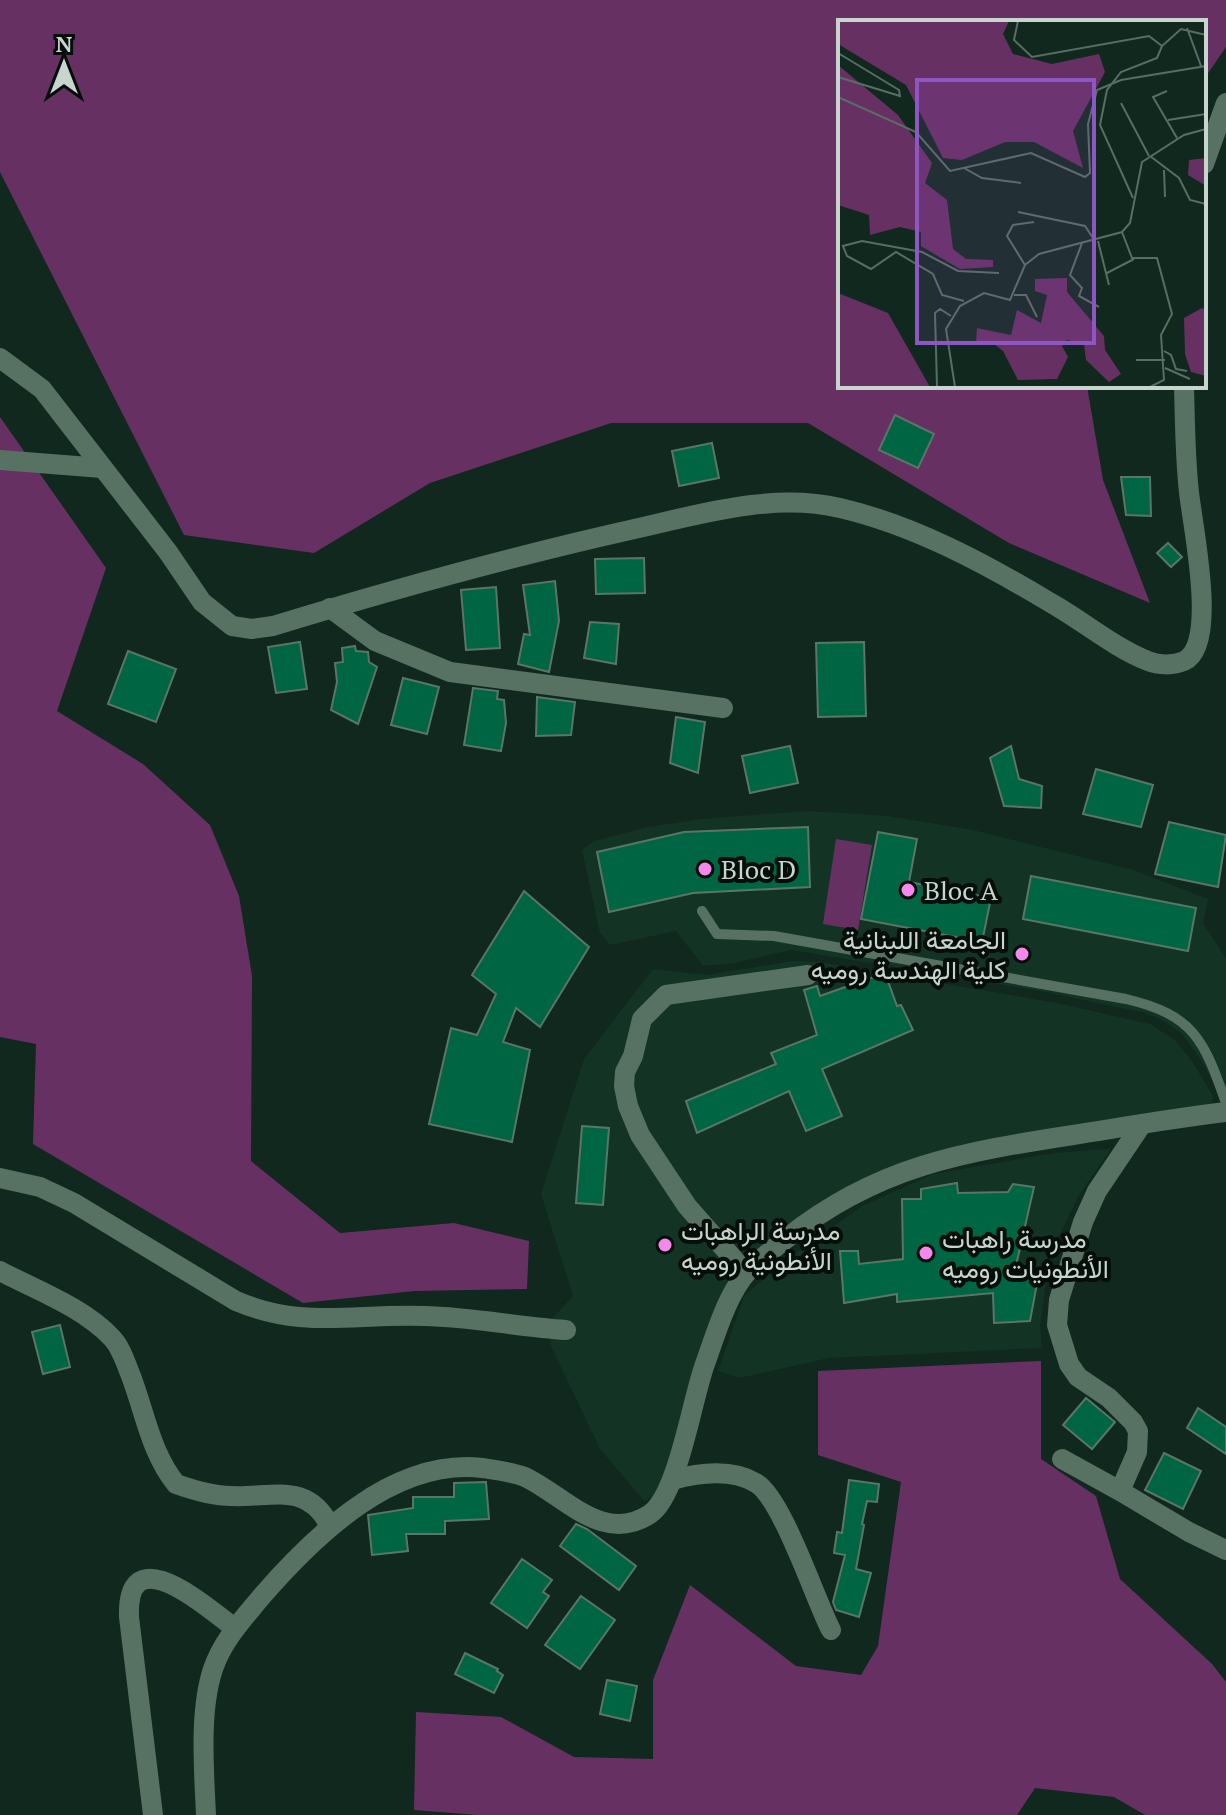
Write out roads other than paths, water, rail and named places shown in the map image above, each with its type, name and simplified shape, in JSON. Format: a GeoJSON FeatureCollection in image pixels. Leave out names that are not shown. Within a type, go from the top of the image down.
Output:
{"type":"FeatureCollection","features":[{"type":"Feature","properties":{"kind":"street"},"geometry":{"type":"LineString","coordinates":[[1206,158],[1226,103]]}},
{"type":"Feature","properties":{"kind":"street"},"geometry":{"type":"LineString","coordinates":[[0,358],[42,389],[168,552],[202,602],[232,626],[252,629],[273,626],[563,545],[713,512],[789,503],[840,508],[903,529],[1012,581],[1159,665],[1184,661],[1193,655],[1198,642],[1202,600],[1189,494],[1184,388]]}},
{"type":"Feature","properties":{"kind":"street"},"geometry":{"type":"LineString","coordinates":[[0,460],[102,468]]}},
{"type":"Feature","properties":{"kind":"street"},"geometry":{"type":"LineString","coordinates":[[330,608],[375,641],[450,672],[723,708]]}},
{"type":"Feature","properties":{"kind":"street"},"geometry":{"type":"LineString","coordinates":[[746,1273],[687,1206],[640,1135],[628,1106],[625,1072],[633,1056],[642,1019],[666,995],[808,975]]}},
{"type":"Feature","properties":{"kind":"street"},"geometry":{"type":"LineString","coordinates":[[206,1815],[206,1713],[213,1669],[235,1628],[298,1555],[330,1526],[393,1486],[449,1468],[481,1468],[522,1476],[596,1521],[626,1524],[642,1519],[655,1510],[672,1480],[702,1372],[723,1318],[746,1273],[805,1224],[847,1196],[882,1179],[933,1162],[965,1154],[1226,1112]]}},
{"type":"Feature","properties":{"kind":"street"},"geometry":{"type":"LineString","coordinates":[[1120,1491],[1137,1452],[1138,1431],[1109,1398],[1078,1377],[1069,1364],[1057,1325],[1059,1300],[1083,1222],[1097,1191],[1142,1124]]}},
{"type":"Feature","properties":{"kind":"street"},"geometry":{"type":"LineString","coordinates":[[0,1178],[40,1187],[74,1203],[236,1301],[258,1311],[283,1317],[319,1319],[390,1315],[456,1317],[527,1328],[566,1330]]}},
{"type":"Feature","properties":{"kind":"street"},"geometry":{"type":"LineString","coordinates":[[0,1271],[74,1310],[114,1339],[141,1403],[153,1446],[176,1484],[226,1496],[295,1495],[321,1510],[330,1526]]}},
{"type":"Feature","properties":{"kind":"street"},"geometry":{"type":"LineString","coordinates":[[1062,1459],[1226,1550]]}},
{"type":"Feature","properties":{"kind":"street"},"geometry":{"type":"LineString","coordinates":[[672,1480],[716,1473],[737,1476],[758,1484],[779,1515],[831,1630]]}},
{"type":"Feature","properties":{"kind":"street"},"geometry":{"type":"LineString","coordinates":[[153,1815],[129,1617],[133,1591],[141,1582],[150,1579],[173,1583],[235,1628]]}},
{"type":"Feature","properties":{"kind":"lane"},"geometry":{"type":"LineString","coordinates":[[702,911],[717,934],[774,936],[1126,999],[1163,1009],[1188,1026],[1199,1041],[1216,1074],[1226,1103]]}},
{"type":"Feature","properties":{"kind":"place","name":"Bloc D"},"geometry":{"type":"Point","coordinates":[705,869]}},
{"type":"Feature","properties":{"kind":"place","name":"Bloc A"},"geometry":{"type":"Point","coordinates":[908,890]}},
{"type":"Feature","properties":{"kind":"place","name":"الجامعة اللبنانية كلية الهندسة روميه"},"geometry":{"type":"Point","coordinates":[1022,954]}},
{"type":"Feature","properties":{"kind":"place","name":"مدرسة الراهبات الأنطونية روميه"},"geometry":{"type":"Point","coordinates":[665,1245]}},
{"type":"Feature","properties":{"kind":"place","name":"مدرسة راهبات الأنطونيات روميه"},"geometry":{"type":"Point","coordinates":[926,1253]}}]}
